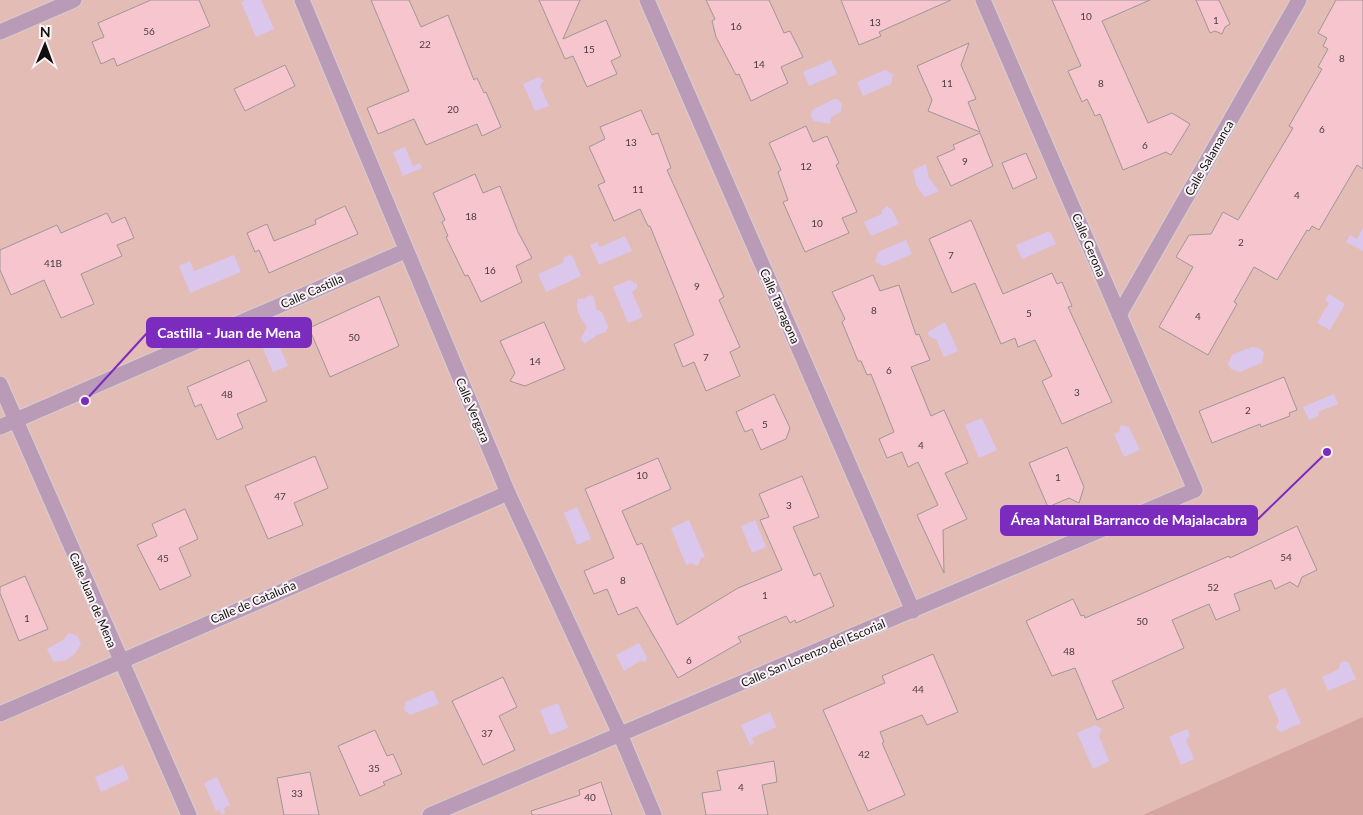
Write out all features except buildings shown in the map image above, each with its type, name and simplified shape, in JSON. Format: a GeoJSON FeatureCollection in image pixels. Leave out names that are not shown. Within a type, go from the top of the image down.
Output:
{"type":"FeatureCollection","features":[{"type":"Feature","properties":{"kind":"street"},"geometry":{"type":"LineString","coordinates":[[0,32],[74,0]]}},
{"type":"Feature","properties":{"kind":"street","name":"Calle Vergara"},"geometry":{"type":"LineString","coordinates":[[302,0],[405,251],[508,493],[620,734],[654,815]]}},
{"type":"Feature","properties":{"kind":"street","name":"Calle Tarragona"},"geometry":{"type":"LineString","coordinates":[[647,0],[912,611]]}},
{"type":"Feature","properties":{"kind":"street","name":"Calle Gerona"},"geometry":{"type":"LineString","coordinates":[[983,0],[1195,490]]}},
{"type":"Feature","properties":{"kind":"street","name":"Calle Salamanca"},"geometry":{"type":"LineString","coordinates":[[1119,315],[1299,0]]}},
{"type":"Feature","properties":{"kind":"street","name":"Calle Castilla"},"geometry":{"type":"LineString","coordinates":[[0,428],[405,251]]}},
{"type":"Feature","properties":{"kind":"street","name":"Calle Juan de Mena"},"geometry":{"type":"LineString","coordinates":[[0,384],[119,660],[189,815]]}},
{"type":"Feature","properties":{"kind":"street","name":"Calle San Lorenzo del Escorial"},"geometry":{"type":"LineString","coordinates":[[430,815],[1195,490]]}},
{"type":"Feature","properties":{"kind":"street","name":"Calle de Cataluña"},"geometry":{"type":"LineString","coordinates":[[0,714],[119,660],[508,493]]}},
{"type":"Feature","properties":{"kind":"shaded area"},"geometry":{"type":"Polygon","coordinates":[[[0,0],[1363,0],[1363,815],[0,815],[0,0]]]}},
{"type":"Feature","properties":{"kind":"shaded area"},"geometry":{"type":"Polygon","coordinates":[[[245,0],[261,0],[274,29],[256,37],[241,2],[245,0]]]}},
{"type":"Feature","properties":{"kind":"shaded area"},"geometry":{"type":"Polygon","coordinates":[[[831,60],[837,74],[809,86],[803,72],[831,60]]]}},
{"type":"Feature","properties":{"kind":"shaded area"},"geometry":{"type":"Polygon","coordinates":[[[885,70],[893,74],[891,84],[863,96],[857,82],[885,70]]]}},
{"type":"Feature","properties":{"kind":"shaded area"},"geometry":{"type":"Polygon","coordinates":[[[539,77],[544,80],[540,86],[549,106],[535,111],[523,84],[539,77]]]}},
{"type":"Feature","properties":{"kind":"shaded area"},"geometry":{"type":"Polygon","coordinates":[[[834,99],[839,100],[842,104],[841,112],[831,117],[830,124],[813,121],[811,116],[812,110],[834,99]]]}},
{"type":"Feature","properties":{"kind":"shaded area"},"geometry":{"type":"Polygon","coordinates":[[[405,147],[413,166],[420,163],[422,168],[403,176],[393,152],[405,147]]]}},
{"type":"Feature","properties":{"kind":"shaded area"},"geometry":{"type":"Polygon","coordinates":[[[926,164],[929,178],[939,191],[925,197],[916,185],[913,170],[926,164]]]}},
{"type":"Feature","properties":{"kind":"shaded area"},"geometry":{"type":"Polygon","coordinates":[[[887,206],[892,210],[899,224],[871,236],[864,222],[882,214],[882,210],[887,206]]]}},
{"type":"Feature","properties":{"kind":"shaded area"},"geometry":{"type":"Polygon","coordinates":[[[1363,228],[1363,251],[1346,242],[1350,235],[1357,239],[1363,228]]]}},
{"type":"Feature","properties":{"kind":"shaded area"},"geometry":{"type":"Polygon","coordinates":[[[1050,231],[1056,244],[1022,259],[1016,245],[1050,231]]]}},
{"type":"Feature","properties":{"kind":"shaded area"},"geometry":{"type":"Polygon","coordinates":[[[625,236],[632,251],[599,265],[590,245],[597,242],[600,247],[625,236]]]}},
{"type":"Feature","properties":{"kind":"shaded area"},"geometry":{"type":"Polygon","coordinates":[[[906,240],[912,254],[884,266],[875,262],[878,252],[906,240]]]}},
{"type":"Feature","properties":{"kind":"shaded area"},"geometry":{"type":"Polygon","coordinates":[[[234,255],[241,272],[190,293],[179,266],[190,261],[194,271],[234,255]]]}},
{"type":"Feature","properties":{"kind":"shaded area"},"geometry":{"type":"Polygon","coordinates":[[[570,255],[573,257],[581,276],[546,292],[538,274],[563,263],[564,257],[570,255]]]}},
{"type":"Feature","properties":{"kind":"shaded area"},"geometry":{"type":"Polygon","coordinates":[[[630,280],[637,284],[637,288],[632,292],[643,317],[628,323],[613,287],[630,280]]]}},
{"type":"Feature","properties":{"kind":"shaded area"},"geometry":{"type":"Polygon","coordinates":[[[1329,294],[1345,304],[1330,330],[1317,323],[1329,303],[1325,300],[1329,294]]]}},
{"type":"Feature","properties":{"kind":"shaded area"},"geometry":{"type":"Polygon","coordinates":[[[590,295],[594,297],[596,309],[602,312],[608,327],[606,332],[597,335],[584,344],[581,338],[587,327],[579,313],[577,302],[578,298],[584,299],[590,295]]]}},
{"type":"Feature","properties":{"kind":"shaded area"},"geometry":{"type":"Polygon","coordinates":[[[945,322],[958,351],[944,357],[936,339],[929,337],[928,332],[945,322]]]}},
{"type":"Feature","properties":{"kind":"shaded area"},"geometry":{"type":"Polygon","coordinates":[[[277,341],[288,366],[273,372],[262,346],[277,341]]]}},
{"type":"Feature","properties":{"kind":"shaded area"},"geometry":{"type":"Polygon","coordinates":[[[1252,347],[1259,348],[1264,352],[1262,363],[1240,372],[1231,369],[1228,363],[1233,354],[1252,347]]]}},
{"type":"Feature","properties":{"kind":"shaded area"},"geometry":{"type":"Polygon","coordinates":[[[1334,394],[1338,404],[1318,412],[1319,416],[1309,420],[1303,407],[1334,394]]]}},
{"type":"Feature","properties":{"kind":"shaded area"},"geometry":{"type":"Polygon","coordinates":[[[982,418],[997,450],[979,458],[965,425],[982,418]]]}},
{"type":"Feature","properties":{"kind":"shaded area"},"geometry":{"type":"Polygon","coordinates":[[[1121,425],[1129,427],[1140,450],[1124,457],[1114,434],[1119,432],[1121,425]]]}},
{"type":"Feature","properties":{"kind":"shaded area"},"geometry":{"type":"Polygon","coordinates":[[[577,507],[591,539],[577,545],[564,513],[577,507]]]}},
{"type":"Feature","properties":{"kind":"shaded area"},"geometry":{"type":"Polygon","coordinates":[[[689,520],[705,557],[701,558],[698,566],[691,563],[686,565],[671,528],[689,520]]]}},
{"type":"Feature","properties":{"kind":"shaded area"},"geometry":{"type":"Polygon","coordinates":[[[755,520],[766,547],[752,553],[741,526],[755,520]]]}},
{"type":"Feature","properties":{"kind":"shaded area"},"geometry":{"type":"Polygon","coordinates":[[[69,633],[77,636],[81,643],[79,647],[70,658],[57,662],[53,661],[47,649],[63,640],[69,633]]]}},
{"type":"Feature","properties":{"kind":"shaded area"},"geometry":{"type":"Polygon","coordinates":[[[639,643],[647,657],[646,662],[640,661],[624,671],[616,655],[639,643]]]}},
{"type":"Feature","properties":{"kind":"shaded area"},"geometry":{"type":"Polygon","coordinates":[[[1345,661],[1349,663],[1356,679],[1328,691],[1322,677],[1339,669],[1340,663],[1345,661]]]}},
{"type":"Feature","properties":{"kind":"shaded area"},"geometry":{"type":"Polygon","coordinates":[[[1285,688],[1301,723],[1281,732],[1276,728],[1279,721],[1268,696],[1285,688]]]}},
{"type":"Feature","properties":{"kind":"shaded area"},"geometry":{"type":"Polygon","coordinates":[[[433,690],[439,704],[410,715],[404,710],[405,702],[433,690]]]}},
{"type":"Feature","properties":{"kind":"shaded area"},"geometry":{"type":"Polygon","coordinates":[[[558,703],[568,728],[550,735],[540,710],[558,703]]]}},
{"type":"Feature","properties":{"kind":"shaded area"},"geometry":{"type":"Polygon","coordinates":[[[770,712],[776,727],[752,738],[754,744],[750,745],[741,725],[770,712]]]}},
{"type":"Feature","properties":{"kind":"shaded area"},"geometry":{"type":"Polygon","coordinates":[[[1363,717],[1363,815],[1143,815],[1363,717]]]}},
{"type":"Feature","properties":{"kind":"shaded area"},"geometry":{"type":"Polygon","coordinates":[[[1095,725],[1102,729],[1099,736],[1109,761],[1093,769],[1077,733],[1095,725]]]}},
{"type":"Feature","properties":{"kind":"shaded area"},"geometry":{"type":"Polygon","coordinates":[[[1187,729],[1190,736],[1186,740],[1194,759],[1181,765],[1169,737],[1187,729]]]}},
{"type":"Feature","properties":{"kind":"shaded area"},"geometry":{"type":"Polygon","coordinates":[[[123,765],[129,779],[101,792],[95,777],[123,765]]]}},
{"type":"Feature","properties":{"kind":"shaded area"},"geometry":{"type":"Polygon","coordinates":[[[217,777],[230,805],[224,808],[225,813],[222,815],[219,810],[216,811],[204,783],[217,777]]]}},
{"type":"Feature","properties":{"kind":"place","name":"Castilla - Juan de Mena"},"geometry":{"type":"Point","coordinates":[85,401]}},
{"type":"Feature","properties":{"kind":"place","name":"Área Natural Barranco de Majalacabra"},"geometry":{"type":"Point","coordinates":[1327,452]}}]}
